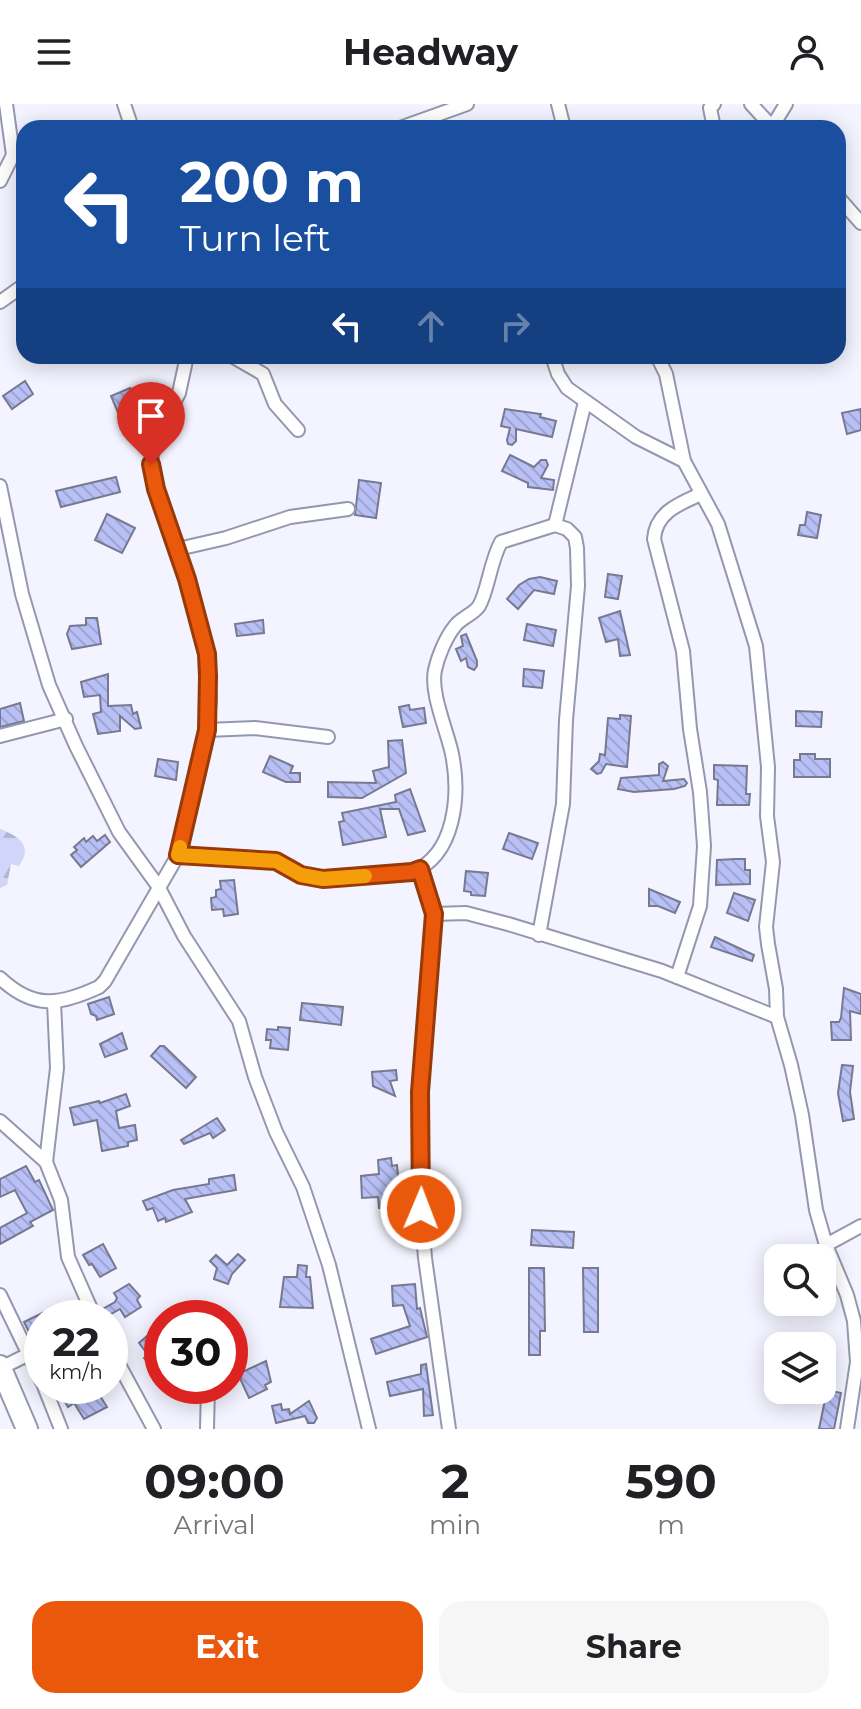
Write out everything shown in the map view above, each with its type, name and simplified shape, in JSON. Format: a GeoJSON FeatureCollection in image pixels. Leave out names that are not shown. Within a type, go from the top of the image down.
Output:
{"type":"FeatureCollection","features":[{"type":"Feature","properties":{"kind":"highway"},"geometry":{"type":"LineString","coordinates":[[0,1367],[27,1429]]}},
{"type":"Feature","properties":{"kind":"street"},"geometry":{"type":"LineString","coordinates":[[0,181],[13,155],[6,104]]}},
{"type":"Feature","properties":{"kind":"street"},"geometry":{"type":"LineString","coordinates":[[422,120],[467,104]]}},
{"type":"Feature","properties":{"kind":"street"},"geometry":{"type":"LineString","coordinates":[[751,104],[765,120]]}},
{"type":"Feature","properties":{"kind":"street"},"geometry":{"type":"LineString","coordinates":[[846,206],[861,223]]}},
{"type":"Feature","properties":{"kind":"street"},"geometry":{"type":"LineString","coordinates":[[0,978],[43,1003],[88,992],[105,981],[178,855],[207,730],[210,699],[207,654],[151,464],[154,441],[179,393],[185,364]]}},
{"type":"Feature","properties":{"kind":"street"},"geometry":{"type":"LineString","coordinates":[[246,364],[263,374],[275,404],[298,430]]}},
{"type":"Feature","properties":{"kind":"street"},"geometry":{"type":"LineString","coordinates":[[555,364],[567,388],[585,402],[636,437],[684,461]]}},
{"type":"Feature","properties":{"kind":"street"},"geometry":{"type":"LineString","coordinates":[[661,364],[666,374],[684,461],[718,524],[756,646],[768,767],[767,816],[773,862],[766,927],[776,989],[777,1017],[802,1115],[816,1210],[826,1244]]}},
{"type":"Feature","properties":{"kind":"street"},"geometry":{"type":"LineString","coordinates":[[555,525],[585,402]]}},
{"type":"Feature","properties":{"kind":"street"},"geometry":{"type":"LineString","coordinates":[[0,486],[22,594],[49,685],[76,746],[119,832],[158,886],[184,936],[239,1021],[276,1132],[303,1187],[329,1265],[369,1429]]}},
{"type":"Feature","properties":{"kind":"street"},"geometry":{"type":"LineString","coordinates":[[677,977],[700,906],[704,846],[683,651],[654,539],[655,530],[666,512],[701,494]]}},
{"type":"Feature","properties":{"kind":"street"},"geometry":{"type":"LineString","coordinates":[[178,549],[226,538],[290,517],[348,509]]}},
{"type":"Feature","properties":{"kind":"street"},"geometry":{"type":"LineString","coordinates":[[178,855],[276,861],[301,875],[323,879],[420,869],[438,852],[449,834],[454,816],[452,758],[433,681],[436,666],[456,625],[479,606],[501,542],[555,525],[567,529],[575,537],[578,586],[566,720],[563,804],[539,935]]}},
{"type":"Feature","properties":{"kind":"street"},"geometry":{"type":"LineString","coordinates":[[0,736],[66,719]]}},
{"type":"Feature","properties":{"kind":"street"},"geometry":{"type":"LineString","coordinates":[[207,730],[255,728],[328,737]]}},
{"type":"Feature","properties":{"kind":"street"},"geometry":{"type":"LineString","coordinates":[[420,869],[434,914],[420,1092],[421,1209],[449,1429]]}},
{"type":"Feature","properties":{"kind":"street"},"geometry":{"type":"LineString","coordinates":[[434,914],[466,913],[677,977],[777,1017]]}},
{"type":"Feature","properties":{"kind":"street"},"geometry":{"type":"LineString","coordinates":[[46,1162],[57,1068],[54,1002]]}},
{"type":"Feature","properties":{"kind":"street"},"geometry":{"type":"LineString","coordinates":[[0,1121],[46,1162],[61,1200],[68,1257],[87,1300]]}},
{"type":"Feature","properties":{"kind":"street"},"geometry":{"type":"LineString","coordinates":[[828,1244],[861,1226]]}},
{"type":"Feature","properties":{"kind":"street"},"geometry":{"type":"LineString","coordinates":[[836,1269],[847,1295],[857,1347],[847,1429]]}},
{"type":"Feature","properties":{"kind":"street"},"geometry":{"type":"LineString","coordinates":[[0,1295],[24,1344]]}},
{"type":"Feature","properties":{"kind":"street"},"geometry":{"type":"LineString","coordinates":[[0,1367],[24,1356]]}},
{"type":"Feature","properties":{"kind":"street"},"geometry":{"type":"LineString","coordinates":[[128,1381],[154,1429]]}},
{"type":"Feature","properties":{"kind":"street"},"geometry":{"type":"LineString","coordinates":[[51,1404],[61,1429]]}},
{"type":"Feature","properties":{"kind":"street"},"geometry":{"type":"LineString","coordinates":[[207,1429],[208,1404]]}},
{"type":"Feature","properties":{"kind":"green space"},"geometry":{"type":"Polygon","coordinates":[[[0,829],[18,838],[25,852],[19,866],[11,864],[7,885],[0,888],[0,829]]]}},
{"type":"Feature","properties":{"kind":"building"},"geometry":{"type":"Polygon","coordinates":[[[25,381],[33,394],[12,409],[3,396],[25,381]]]}},
{"type":"Feature","properties":{"kind":"building"},"geometry":{"type":"Polygon","coordinates":[[[130,388],[138,407],[119,415],[111,396],[130,388]]]}},
{"type":"Feature","properties":{"kind":"building"},"geometry":{"type":"Polygon","coordinates":[[[505,409],[541,414],[540,417],[556,421],[552,437],[516,429],[516,441],[508,444],[510,428],[501,426],[505,409]]]}},
{"type":"Feature","properties":{"kind":"building"},"geometry":{"type":"Polygon","coordinates":[[[861,409],[861,430],[847,434],[842,413],[861,409]]]}},
{"type":"Feature","properties":{"kind":"building"},"geometry":{"type":"Polygon","coordinates":[[[510,455],[534,467],[541,460],[546,460],[548,465],[541,478],[554,480],[553,490],[528,487],[528,483],[502,471],[510,455]]]}},
{"type":"Feature","properties":{"kind":"building"},"geometry":{"type":"Polygon","coordinates":[[[116,477],[120,492],[61,507],[56,491],[116,477]]]}},
{"type":"Feature","properties":{"kind":"building"},"geometry":{"type":"Polygon","coordinates":[[[359,480],[381,483],[376,518],[355,515],[359,480]]]}},
{"type":"Feature","properties":{"kind":"building"},"geometry":{"type":"Polygon","coordinates":[[[807,512],[821,515],[817,538],[798,535],[800,525],[805,525],[807,512]]]}},
{"type":"Feature","properties":{"kind":"building"},"geometry":{"type":"Polygon","coordinates":[[[107,514],[135,528],[122,553],[95,540],[107,514]]]}},
{"type":"Feature","properties":{"kind":"building"},"geometry":{"type":"Polygon","coordinates":[[[608,574],[622,576],[618,599],[605,597],[608,574]]]}},
{"type":"Feature","properties":{"kind":"building"},"geometry":{"type":"Polygon","coordinates":[[[540,577],[557,581],[554,594],[534,590],[518,609],[507,599],[519,585],[540,577]]]}},
{"type":"Feature","properties":{"kind":"building"},"geometry":{"type":"Polygon","coordinates":[[[620,611],[630,655],[620,656],[618,639],[606,642],[599,618],[620,611]]]}},
{"type":"Feature","properties":{"kind":"building"},"geometry":{"type":"Polygon","coordinates":[[[86,618],[97,618],[101,644],[72,649],[67,634],[70,626],[86,625],[86,618]]]}},
{"type":"Feature","properties":{"kind":"building"},"geometry":{"type":"Polygon","coordinates":[[[263,620],[264,633],[237,636],[235,624],[263,620]]]}},
{"type":"Feature","properties":{"kind":"building"},"geometry":{"type":"Polygon","coordinates":[[[527,624],[556,630],[553,646],[524,640],[527,624]]]}},
{"type":"Feature","properties":{"kind":"building"},"geometry":{"type":"Polygon","coordinates":[[[466,634],[477,661],[474,670],[468,667],[466,658],[461,661],[456,649],[463,646],[461,636],[466,634]]]}},
{"type":"Feature","properties":{"kind":"building"},"geometry":{"type":"Polygon","coordinates":[[[524,669],[544,671],[542,688],[523,686],[524,669]]]}},
{"type":"Feature","properties":{"kind":"building"},"geometry":{"type":"Polygon","coordinates":[[[108,674],[108,706],[131,705],[133,714],[137,712],[141,728],[135,729],[120,716],[120,731],[98,734],[93,714],[101,712],[100,695],[84,697],[81,682],[108,674]]]}},
{"type":"Feature","properties":{"kind":"building"},"geometry":{"type":"Polygon","coordinates":[[[20,703],[24,721],[0,727],[0,709],[20,703]]]}},
{"type":"Feature","properties":{"kind":"building"},"geometry":{"type":"Polygon","coordinates":[[[409,705],[410,710],[424,708],[426,723],[403,727],[399,707],[409,705]]]}},
{"type":"Feature","properties":{"kind":"building"},"geometry":{"type":"Polygon","coordinates":[[[796,711],[822,712],[821,727],[796,726],[796,711]]]}},
{"type":"Feature","properties":{"kind":"building"},"geometry":{"type":"Polygon","coordinates":[[[620,715],[631,716],[627,767],[606,764],[597,774],[591,769],[599,761],[600,754],[605,755],[608,718],[620,719],[620,715]]]}},
{"type":"Feature","properties":{"kind":"building"},"geometry":{"type":"Polygon","coordinates":[[[402,740],[406,773],[362,798],[328,797],[328,782],[376,783],[373,771],[389,767],[388,741],[402,740]]]}},
{"type":"Feature","properties":{"kind":"building"},"geometry":{"type":"Polygon","coordinates":[[[800,754],[815,754],[815,759],[830,759],[830,777],[794,777],[794,760],[800,760],[800,754]]]}},
{"type":"Feature","properties":{"kind":"building"},"geometry":{"type":"Polygon","coordinates":[[[270,756],[293,766],[290,773],[300,773],[300,782],[286,782],[263,772],[270,756]]]}},
{"type":"Feature","properties":{"kind":"building"},"geometry":{"type":"Polygon","coordinates":[[[158,759],[178,762],[176,780],[155,776],[158,759]]]}},
{"type":"Feature","properties":{"kind":"building"},"geometry":{"type":"Polygon","coordinates":[[[663,762],[668,766],[663,781],[684,779],[687,783],[685,786],[634,792],[618,789],[621,778],[659,775],[659,764],[663,762]]]}},
{"type":"Feature","properties":{"kind":"building"},"geometry":{"type":"Polygon","coordinates":[[[714,765],[747,766],[746,794],[750,794],[749,805],[717,805],[718,780],[714,779],[714,765]]]}},
{"type":"Feature","properties":{"kind":"building"},"geometry":{"type":"Polygon","coordinates":[[[410,789],[425,831],[408,835],[399,809],[380,809],[386,837],[343,845],[339,822],[344,821],[342,813],[396,802],[395,795],[410,789]]]}},
{"type":"Feature","properties":{"kind":"building"},"geometry":{"type":"Polygon","coordinates":[[[509,833],[538,843],[532,859],[503,849],[509,833]]]}},
{"type":"Feature","properties":{"kind":"building"},"geometry":{"type":"Polygon","coordinates":[[[105,835],[110,842],[81,867],[71,855],[77,850],[74,847],[84,838],[86,842],[93,836],[97,841],[105,835]]]}},
{"type":"Feature","properties":{"kind":"building"},"geometry":{"type":"Polygon","coordinates":[[[745,859],[745,870],[750,870],[750,884],[716,885],[717,860],[745,859]]]}},
{"type":"Feature","properties":{"kind":"building"},"geometry":{"type":"Polygon","coordinates":[[[466,871],[488,873],[485,896],[464,891],[466,871]]]}},
{"type":"Feature","properties":{"kind":"building"},"geometry":{"type":"Polygon","coordinates":[[[234,880],[238,914],[224,916],[223,909],[212,910],[211,898],[216,897],[216,890],[221,889],[220,881],[234,880]]]}},
{"type":"Feature","properties":{"kind":"building"},"geometry":{"type":"Polygon","coordinates":[[[649,889],[680,902],[675,913],[649,906],[649,889]]]}},
{"type":"Feature","properties":{"kind":"building"},"geometry":{"type":"Polygon","coordinates":[[[734,893],[755,900],[748,921],[727,913],[734,893]]]}},
{"type":"Feature","properties":{"kind":"building"},"geometry":{"type":"Polygon","coordinates":[[[715,937],[754,955],[752,961],[711,947],[715,937]]]}},
{"type":"Feature","properties":{"kind":"building"},"geometry":{"type":"Polygon","coordinates":[[[844,988],[861,994],[861,1014],[850,1011],[851,1040],[832,1040],[831,1022],[839,1022],[841,1018],[844,988]]]}},
{"type":"Feature","properties":{"kind":"building"},"geometry":{"type":"Polygon","coordinates":[[[109,997],[114,1014],[97,1020],[88,1004],[109,997]]]}},
{"type":"Feature","properties":{"kind":"building"},"geometry":{"type":"Polygon","coordinates":[[[302,1003],[343,1007],[341,1025],[300,1020],[302,1003]]]}},
{"type":"Feature","properties":{"kind":"building"},"geometry":{"type":"Polygon","coordinates":[[[278,1027],[290,1028],[288,1050],[270,1048],[271,1040],[266,1040],[267,1029],[278,1030],[278,1027]]]}},
{"type":"Feature","properties":{"kind":"building"},"geometry":{"type":"Polygon","coordinates":[[[122,1033],[127,1049],[105,1057],[100,1044],[122,1033]]]}},
{"type":"Feature","properties":{"kind":"building"},"geometry":{"type":"Polygon","coordinates":[[[160,1046],[164,1046],[196,1077],[186,1088],[151,1056],[160,1046]]]}},
{"type":"Feature","properties":{"kind":"building"},"geometry":{"type":"Polygon","coordinates":[[[842,1065],[853,1066],[850,1092],[854,1119],[843,1121],[838,1093],[842,1065]]]}},
{"type":"Feature","properties":{"kind":"building"},"geometry":{"type":"Polygon","coordinates":[[[396,1070],[397,1080],[390,1081],[395,1096],[373,1086],[372,1072],[396,1070]]]}},
{"type":"Feature","properties":{"kind":"building"},"geometry":{"type":"Polygon","coordinates":[[[126,1094],[130,1106],[116,1111],[119,1128],[135,1125],[137,1140],[128,1142],[128,1146],[102,1151],[97,1120],[74,1125],[70,1108],[100,1103],[126,1094]]]}},
{"type":"Feature","properties":{"kind":"building"},"geometry":{"type":"Polygon","coordinates":[[[217,1118],[225,1130],[213,1138],[210,1133],[184,1144],[181,1140],[217,1118]]]}},
{"type":"Feature","properties":{"kind":"building"},"geometry":{"type":"Polygon","coordinates":[[[391,1158],[392,1166],[397,1165],[399,1186],[403,1185],[403,1190],[412,1192],[412,1199],[394,1201],[394,1207],[379,1208],[378,1197],[362,1198],[361,1176],[379,1174],[378,1160],[391,1158]]]}},
{"type":"Feature","properties":{"kind":"building"},"geometry":{"type":"Polygon","coordinates":[[[26,1166],[35,1182],[39,1180],[53,1210],[30,1222],[33,1226],[0,1244],[0,1228],[27,1213],[15,1190],[0,1197],[0,1179],[26,1166]]]}},
{"type":"Feature","properties":{"kind":"building"},"geometry":{"type":"Polygon","coordinates":[[[234,1175],[236,1190],[185,1199],[192,1212],[166,1222],[165,1218],[158,1221],[153,1208],[147,1210],[143,1201],[173,1190],[209,1184],[209,1179],[234,1175]]]}},
{"type":"Feature","properties":{"kind":"building"},"geometry":{"type":"Polygon","coordinates":[[[532,1230],[574,1232],[573,1248],[531,1245],[532,1230]]]}},
{"type":"Feature","properties":{"kind":"building"},"geometry":{"type":"Polygon","coordinates":[[[103,1244],[116,1268],[100,1277],[83,1255],[103,1244]]]}},
{"type":"Feature","properties":{"kind":"building"},"geometry":{"type":"Polygon","coordinates":[[[238,1254],[245,1260],[232,1274],[228,1284],[214,1279],[217,1268],[210,1261],[216,1255],[227,1265],[238,1254]]]}},
{"type":"Feature","properties":{"kind":"building"},"geometry":{"type":"Polygon","coordinates":[[[298,1265],[307,1266],[306,1277],[310,1277],[313,1308],[280,1307],[284,1277],[297,1277],[298,1265]]]}},
{"type":"Feature","properties":{"kind":"building"},"geometry":{"type":"Polygon","coordinates":[[[529,1268],[544,1268],[545,1331],[540,1331],[540,1355],[529,1355],[529,1268]]]}},
{"type":"Feature","properties":{"kind":"building"},"geometry":{"type":"Polygon","coordinates":[[[583,1268],[598,1268],[598,1332],[584,1332],[583,1268]]]}},
{"type":"Feature","properties":{"kind":"building"},"geometry":{"type":"Polygon","coordinates":[[[129,1284],[140,1296],[137,1300],[141,1307],[128,1315],[128,1300],[116,1300],[114,1293],[129,1284]]]}},
{"type":"Feature","properties":{"kind":"building"},"geometry":{"type":"Polygon","coordinates":[[[415,1284],[417,1309],[420,1308],[427,1337],[376,1354],[371,1339],[410,1326],[403,1305],[393,1306],[392,1286],[415,1284]]]}},
{"type":"Feature","properties":{"kind":"building"},"geometry":{"type":"Polygon","coordinates":[[[266,1361],[271,1382],[265,1385],[267,1389],[249,1398],[248,1396],[248,1369],[266,1361]]]}},
{"type":"Feature","properties":{"kind":"building"},"geometry":{"type":"Polygon","coordinates":[[[426,1364],[433,1415],[424,1416],[423,1389],[390,1396],[387,1382],[421,1374],[421,1365],[426,1364]]]}},
{"type":"Feature","properties":{"kind":"building"},"geometry":{"type":"Polygon","coordinates":[[[836,1392],[841,1393],[834,1429],[819,1429],[824,1404],[836,1404],[836,1392]]]}},
{"type":"Feature","properties":{"kind":"building"},"geometry":{"type":"Polygon","coordinates":[[[309,1401],[317,1418],[314,1423],[308,1423],[305,1416],[276,1423],[272,1406],[281,1404],[282,1410],[289,1409],[290,1414],[309,1401]]]}},
{"type":"Feature","properties":{"kind":"building"},"geometry":{"type":"Polygon","coordinates":[[[75,1404],[105,1404],[107,1407],[84,1419],[75,1404]]]}},
{"type":"Feature","properties":{"kind":"slow traffic"},"geometry":{"type":"LineString","coordinates":[[180,847],[178,855],[276,861],[301,875],[323,879],[365,876]]}},
{"type":"Feature","properties":{"kind":"route"},"geometry":{"type":"LineString","coordinates":[[151,464],[207,654],[210,699],[207,730],[178,855],[276,861],[301,875],[323,879],[420,869],[434,914],[420,1092],[421,1209]]}}]}
